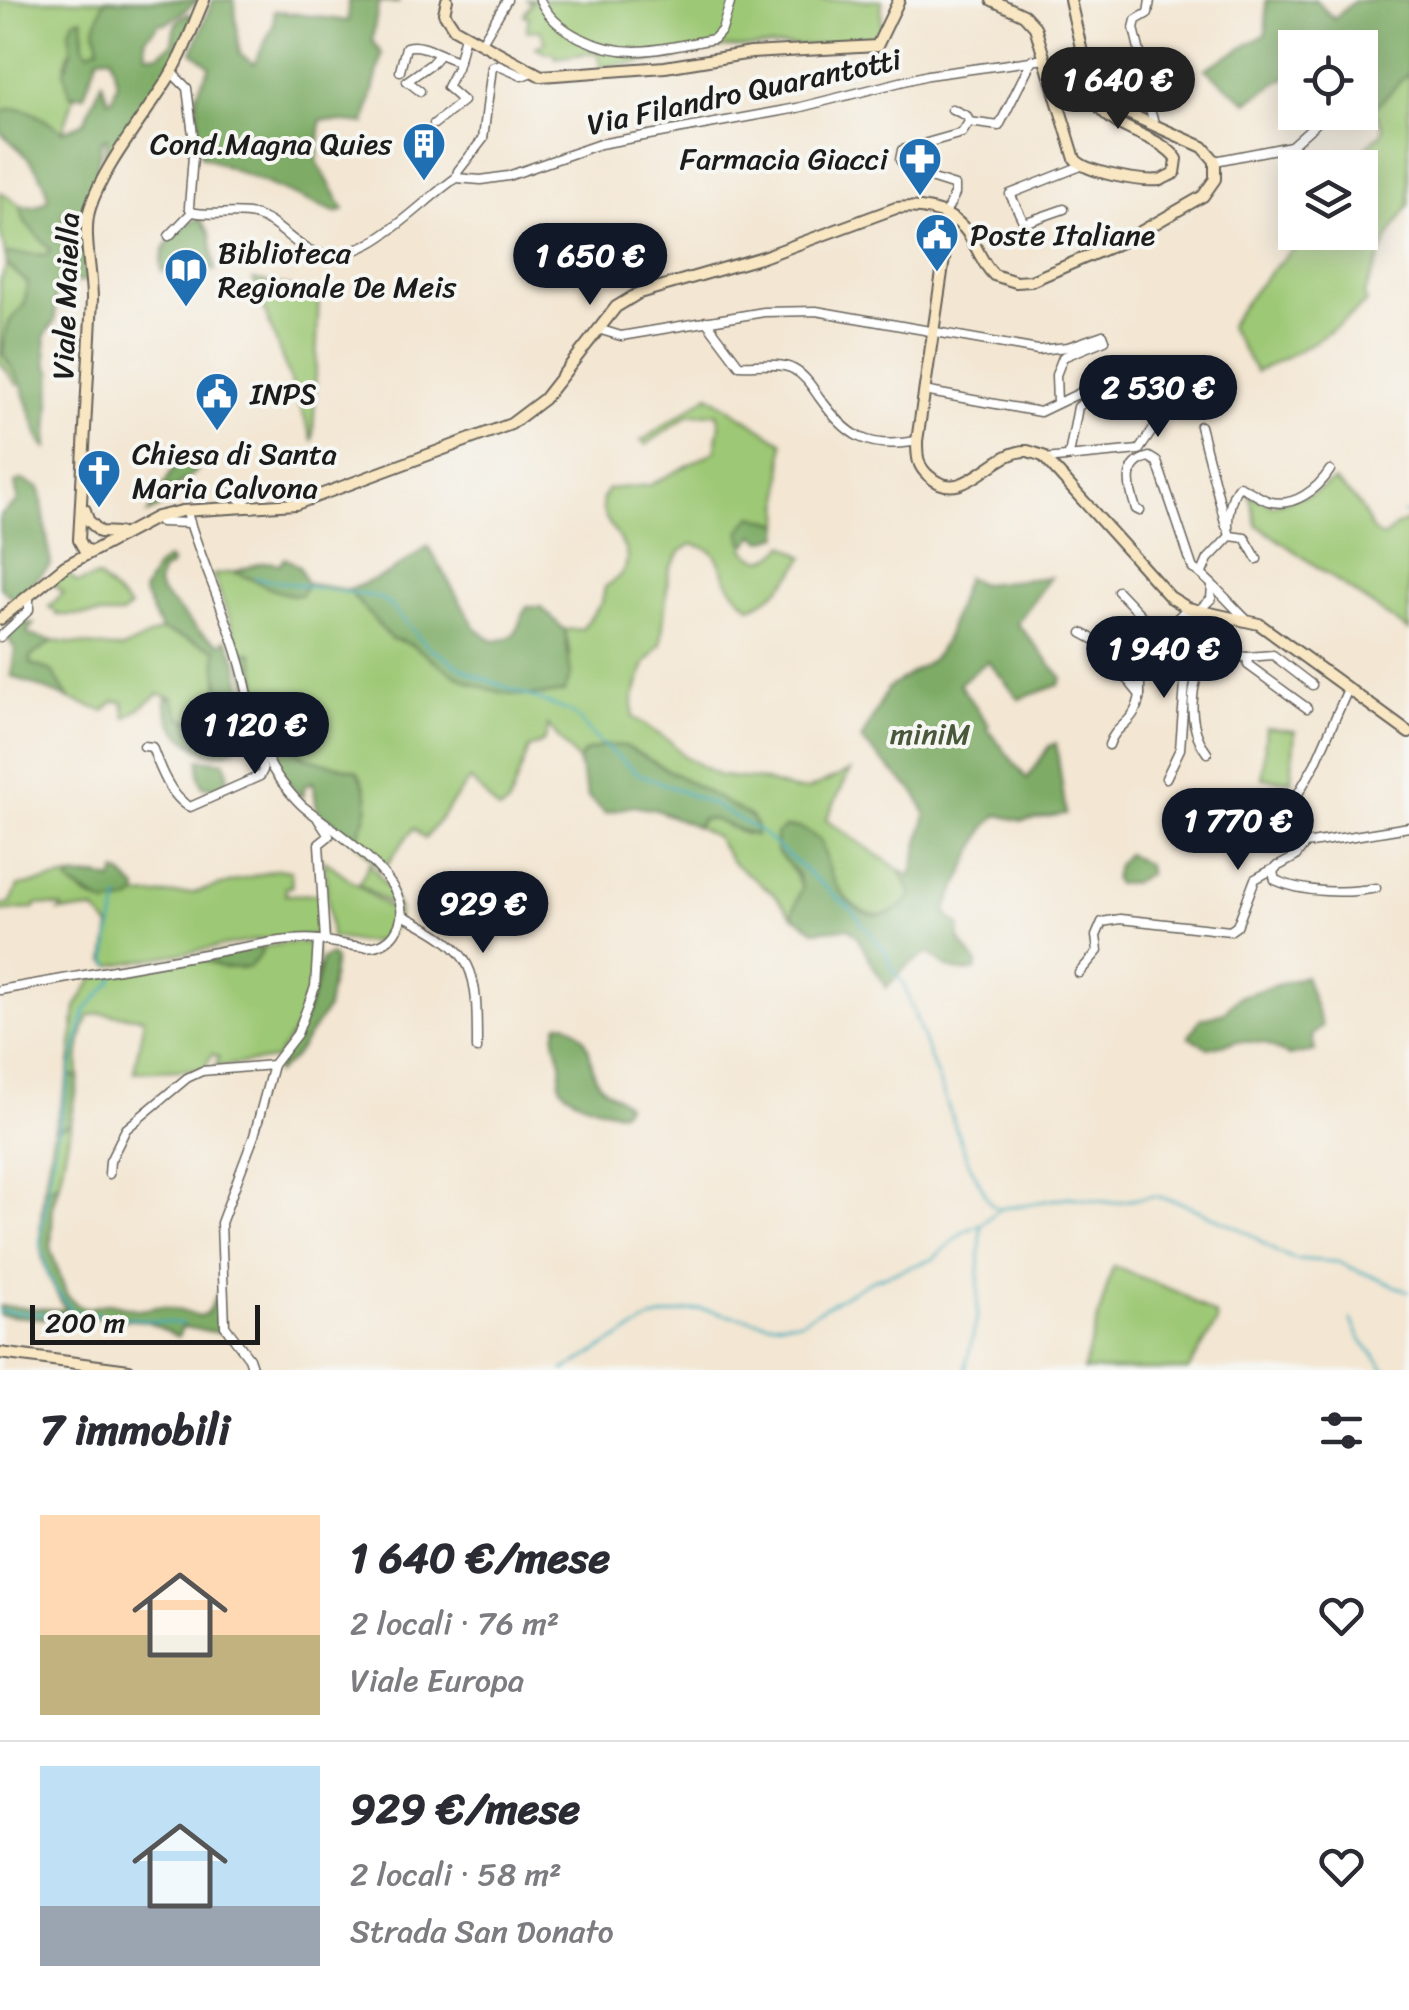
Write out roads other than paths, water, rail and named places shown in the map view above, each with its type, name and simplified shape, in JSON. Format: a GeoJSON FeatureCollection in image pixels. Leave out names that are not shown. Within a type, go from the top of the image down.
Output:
{"type":"FeatureCollection","features":[{"type":"Feature","properties":{"kind":"main road","name":"Viale Maiella"},"geometry":{"type":"LineString","coordinates":[[79,540],[92,299],[92,267],[86,241],[89,209],[172,73],[204,0]]}},
{"type":"Feature","properties":{"kind":"main road"},"geometry":{"type":"LineString","coordinates":[[448,0],[444,13],[448,22],[541,76],[664,67],[751,53],[877,46],[899,0]]}},
{"type":"Feature","properties":{"kind":"main road"},"geometry":{"type":"LineString","coordinates":[[992,0],[1036,26],[1075,159],[1081,166],[1097,172],[1162,180],[1175,173],[1178,159],[1171,151],[1108,116],[1090,88],[1070,0]]}},
{"type":"Feature","properties":{"kind":"main road"},"geometry":{"type":"LineString","coordinates":[[0,619],[66,566],[157,517],[182,510],[296,504],[511,424],[544,398],[616,307],[639,293],[762,257],[896,208],[922,207],[966,230],[994,275],[1016,282],[1031,281],[1128,238],[1203,196],[1215,179],[1215,161],[1203,147],[1100,101]]}},
{"type":"Feature","properties":{"kind":"main road"},"geometry":{"type":"LineString","coordinates":[[947,217],[917,441],[921,470],[935,482],[951,486],[970,481],[1014,454],[1028,450],[1046,459],[1170,597],[1193,609],[1259,624],[1409,734]]}},
{"type":"Feature","properties":{"kind":"main road","name":"Viale Maiella"},"geometry":{"type":"LineString","coordinates":[[82,502],[97,530]]}},
{"type":"Feature","properties":{"kind":"main road"},"geometry":{"type":"LineString","coordinates":[[66,566],[85,530],[111,535],[125,532]]}},
{"type":"Feature","properties":{"kind":"main road"},"geometry":{"type":"LineString","coordinates":[[96,549],[97,530]]}},
{"type":"Feature","properties":{"kind":"main road"},"geometry":{"type":"LineString","coordinates":[[79,540],[84,549],[96,549]]}},
{"type":"Feature","properties":{"kind":"main road"},"geometry":{"type":"LineString","coordinates":[[0,1353],[63,1366],[129,1370]]}},
{"type":"Feature","properties":{"kind":"street"},"geometry":{"type":"LineString","coordinates":[[481,44],[507,0]]}},
{"type":"Feature","properties":{"kind":"street"},"geometry":{"type":"LineString","coordinates":[[540,0],[556,22],[579,38],[634,51],[714,40],[722,30],[731,0]]}},
{"type":"Feature","properties":{"kind":"street"},"geometry":{"type":"LineString","coordinates":[[1150,0],[1148,14],[1136,20],[1134,28],[1147,82],[1144,91],[1155,126]]}},
{"type":"Feature","properties":{"kind":"street"},"geometry":{"type":"LineString","coordinates":[[434,124],[463,101],[447,87],[466,35]]}},
{"type":"Feature","properties":{"kind":"street"},"geometry":{"type":"LineString","coordinates":[[400,71],[406,47],[411,44],[459,61]]}},
{"type":"Feature","properties":{"kind":"street"},"geometry":{"type":"LineString","coordinates":[[420,91],[407,80],[438,56]]}},
{"type":"Feature","properties":{"kind":"street","name":"Via Filandro Quarantotti"},"geometry":{"type":"LineString","coordinates":[[456,178],[508,176],[600,144],[797,108],[928,75],[1046,59]]}},
{"type":"Feature","properties":{"kind":"street"},"geometry":{"type":"LineString","coordinates":[[969,122],[999,126],[1032,60]]}},
{"type":"Feature","properties":{"kind":"street"},"geometry":{"type":"LineString","coordinates":[[192,212],[255,216],[314,252],[356,250],[378,240],[456,178],[483,139],[492,67],[522,76],[532,72]]}},
{"type":"Feature","properties":{"kind":"street"},"geometry":{"type":"LineString","coordinates":[[172,73],[187,88],[194,142],[189,206],[192,212]]}},
{"type":"Feature","properties":{"kind":"street"},"geometry":{"type":"LineString","coordinates":[[952,110],[967,116],[969,122]]}},
{"type":"Feature","properties":{"kind":"street"},"geometry":{"type":"LineString","coordinates":[[947,217],[955,186],[908,171],[900,155],[902,150],[962,132],[969,122]]}},
{"type":"Feature","properties":{"kind":"street"},"geometry":{"type":"LineString","coordinates":[[1215,161],[1291,146],[1309,130]]}},
{"type":"Feature","properties":{"kind":"street"},"geometry":{"type":"LineString","coordinates":[[1064,209],[1024,224],[1010,194],[1081,166]]}},
{"type":"Feature","properties":{"kind":"street"},"geometry":{"type":"LineString","coordinates":[[170,236],[192,212]]}},
{"type":"Feature","properties":{"kind":"street"},"geometry":{"type":"LineString","coordinates":[[598,330],[621,336],[764,312],[816,311],[1038,350],[1068,347],[1103,335],[1105,340],[1063,358],[1056,375],[1057,403]]}},
{"type":"Feature","properties":{"kind":"street"},"geometry":{"type":"LineString","coordinates":[[706,321],[739,366],[791,367],[856,436],[890,446],[917,441]]}},
{"type":"Feature","properties":{"kind":"street"},"geometry":{"type":"LineString","coordinates":[[924,392],[1040,412],[1111,378],[1078,406],[1069,455]]}},
{"type":"Feature","properties":{"kind":"street"},"geometry":{"type":"LineString","coordinates":[[1046,459],[1139,450],[1186,382]]}},
{"type":"Feature","properties":{"kind":"street"},"geometry":{"type":"LineString","coordinates":[[1200,426],[1228,531]]}},
{"type":"Feature","properties":{"kind":"street"},"geometry":{"type":"LineString","coordinates":[[1140,511],[1136,510],[1128,480],[1131,467],[1139,459],[1149,457],[1156,462],[1193,569],[1202,572],[1218,594],[1248,621]]}},
{"type":"Feature","properties":{"kind":"street"},"geometry":{"type":"LineString","coordinates":[[1202,572],[1228,531],[1234,490],[1239,486],[1268,501],[1282,503],[1309,493],[1330,470]]}},
{"type":"Feature","properties":{"kind":"street"},"geometry":{"type":"LineString","coordinates":[[0,990],[273,942],[322,940],[363,947],[380,945],[388,942],[402,915],[399,896],[368,859],[337,829],[302,806],[262,752],[240,662],[189,520],[160,522],[157,517]]}},
{"type":"Feature","properties":{"kind":"street"},"geometry":{"type":"LineString","coordinates":[[1228,531],[1244,538],[1257,559]]}},
{"type":"Feature","properties":{"kind":"street"},"geometry":{"type":"LineString","coordinates":[[1109,745],[1112,736],[1130,722],[1140,695],[1140,668],[1160,636],[1211,599],[1212,586]]}},
{"type":"Feature","properties":{"kind":"street"},"geometry":{"type":"LineString","coordinates":[[1212,586],[1216,612]]}},
{"type":"Feature","properties":{"kind":"street"},"geometry":{"type":"LineString","coordinates":[[1118,591],[1160,636]]}},
{"type":"Feature","properties":{"kind":"street"},"geometry":{"type":"LineString","coordinates":[[1216,612],[1218,594]]}},
{"type":"Feature","properties":{"kind":"street"},"geometry":{"type":"LineString","coordinates":[[0,637],[29,610],[29,598]]}},
{"type":"Feature","properties":{"kind":"street"},"geometry":{"type":"LineString","coordinates":[[1193,609],[1208,653]]}},
{"type":"Feature","properties":{"kind":"street"},"geometry":{"type":"LineString","coordinates":[[1082,633],[1121,654],[1127,679],[1140,695]]}},
{"type":"Feature","properties":{"kind":"street"},"geometry":{"type":"LineString","coordinates":[[1166,778],[1180,749],[1185,684],[1202,639]]}},
{"type":"Feature","properties":{"kind":"street"},"geometry":{"type":"LineString","coordinates":[[1208,653],[1272,655],[1312,685]]}},
{"type":"Feature","properties":{"kind":"street"},"geometry":{"type":"LineString","coordinates":[[1207,753],[1193,724],[1192,702],[1201,664],[1208,653]]}},
{"type":"Feature","properties":{"kind":"street"},"geometry":{"type":"LineString","coordinates":[[1247,657],[1248,664],[1307,708]]}},
{"type":"Feature","properties":{"kind":"street"},"geometry":{"type":"LineString","coordinates":[[1305,844],[1287,812],[1315,764],[1348,688]]}},
{"type":"Feature","properties":{"kind":"street"},"geometry":{"type":"LineString","coordinates":[[144,746],[152,747],[178,798],[190,807],[260,776],[263,770],[257,756],[255,729]]}},
{"type":"Feature","properties":{"kind":"street"},"geometry":{"type":"LineString","coordinates":[[253,1370],[249,1358],[225,1326],[221,1223],[254,1136],[273,1065],[297,1034],[315,987],[322,940],[319,844],[329,836],[314,814]]}},
{"type":"Feature","properties":{"kind":"street"},"geometry":{"type":"LineString","coordinates":[[1078,972],[1098,951],[1096,936],[1102,922],[1120,919],[1230,931],[1237,926],[1255,880],[1295,857],[1305,844],[1409,828]]}},
{"type":"Feature","properties":{"kind":"street"},"geometry":{"type":"LineString","coordinates":[[1277,866],[1273,872],[1276,880],[1291,888],[1376,888]]}},
{"type":"Feature","properties":{"kind":"street"},"geometry":{"type":"LineString","coordinates":[[402,915],[448,939],[462,955],[472,974],[478,1001],[478,1049]]}},
{"type":"Feature","properties":{"kind":"street"},"geometry":{"type":"LineString","coordinates":[[109,1174],[110,1161],[126,1129],[187,1078],[202,1071],[273,1065]]}},
{"type":"Feature","properties":{"kind":"waterway"},"geometry":{"type":"LineString","coordinates":[[1403,513],[1409,514]]}},
{"type":"Feature","properties":{"kind":"waterway"},"geometry":{"type":"LineString","coordinates":[[255,578],[377,597],[391,606],[427,646],[472,674],[573,713],[598,741],[637,773],[714,805],[758,830],[852,910],[886,952],[903,983],[967,1159],[990,1203],[999,1209]]}},
{"type":"Feature","properties":{"kind":"waterway"},"geometry":{"type":"LineString","coordinates":[[111,966],[107,961],[109,939],[119,898]]}},
{"type":"Feature","properties":{"kind":"waterway"},"geometry":{"type":"LineString","coordinates":[[113,975],[85,1011],[59,1120],[40,1241],[47,1272],[73,1312],[183,1324]]}},
{"type":"Feature","properties":{"kind":"waterway"},"geometry":{"type":"LineString","coordinates":[[564,1370],[652,1319],[678,1313],[701,1309],[768,1323],[801,1321],[870,1281],[933,1259],[963,1232],[983,1223],[999,1209],[1069,1197],[1113,1203],[1154,1196],[1180,1202],[1247,1232],[1278,1253],[1295,1259],[1338,1262],[1409,1292]]}},
{"type":"Feature","properties":{"kind":"waterway"},"geometry":{"type":"LineString","coordinates":[[965,1370],[977,1318],[981,1224]]}},
{"type":"Feature","properties":{"kind":"waterway"},"geometry":{"type":"LineString","coordinates":[[0,1311],[69,1316],[72,1313]]}},
{"type":"Feature","properties":{"kind":"waterway"},"geometry":{"type":"LineString","coordinates":[[1351,1319],[1360,1338],[1386,1370]]}},
{"type":"Feature","properties":{"kind":"tunnel"},"geometry":{"type":"LineString","coordinates":[[188,516],[188,500],[196,491],[212,487],[230,492]]}},
{"type":"Feature","properties":{"kind":"place","name":"Cond.Magna Quies"},"geometry":{"type":"Point","coordinates":[424,182]}},
{"type":"Feature","properties":{"kind":"place","name":"Farmacia Giacci"},"geometry":{"type":"Point","coordinates":[920,197]}},
{"type":"Feature","properties":{"kind":"place","name":"Poste Italiane"},"geometry":{"type":"Point","coordinates":[937,273]}},
{"type":"Feature","properties":{"kind":"place","name":"Biblioteca Regionale De Meis"},"geometry":{"type":"Point","coordinates":[186,308]}},
{"type":"Feature","properties":{"kind":"place","name":"INPS"},"geometry":{"type":"Point","coordinates":[217,432]}},
{"type":"Feature","properties":{"kind":"place","name":"Chiesa di Santa Maria Calvona"},"geometry":{"type":"Point","coordinates":[99,509]}},
{"type":"Feature","properties":{"kind":"park label","name":"miniM"},"geometry":{"type":"Point","coordinates":[930,734]}}]}
